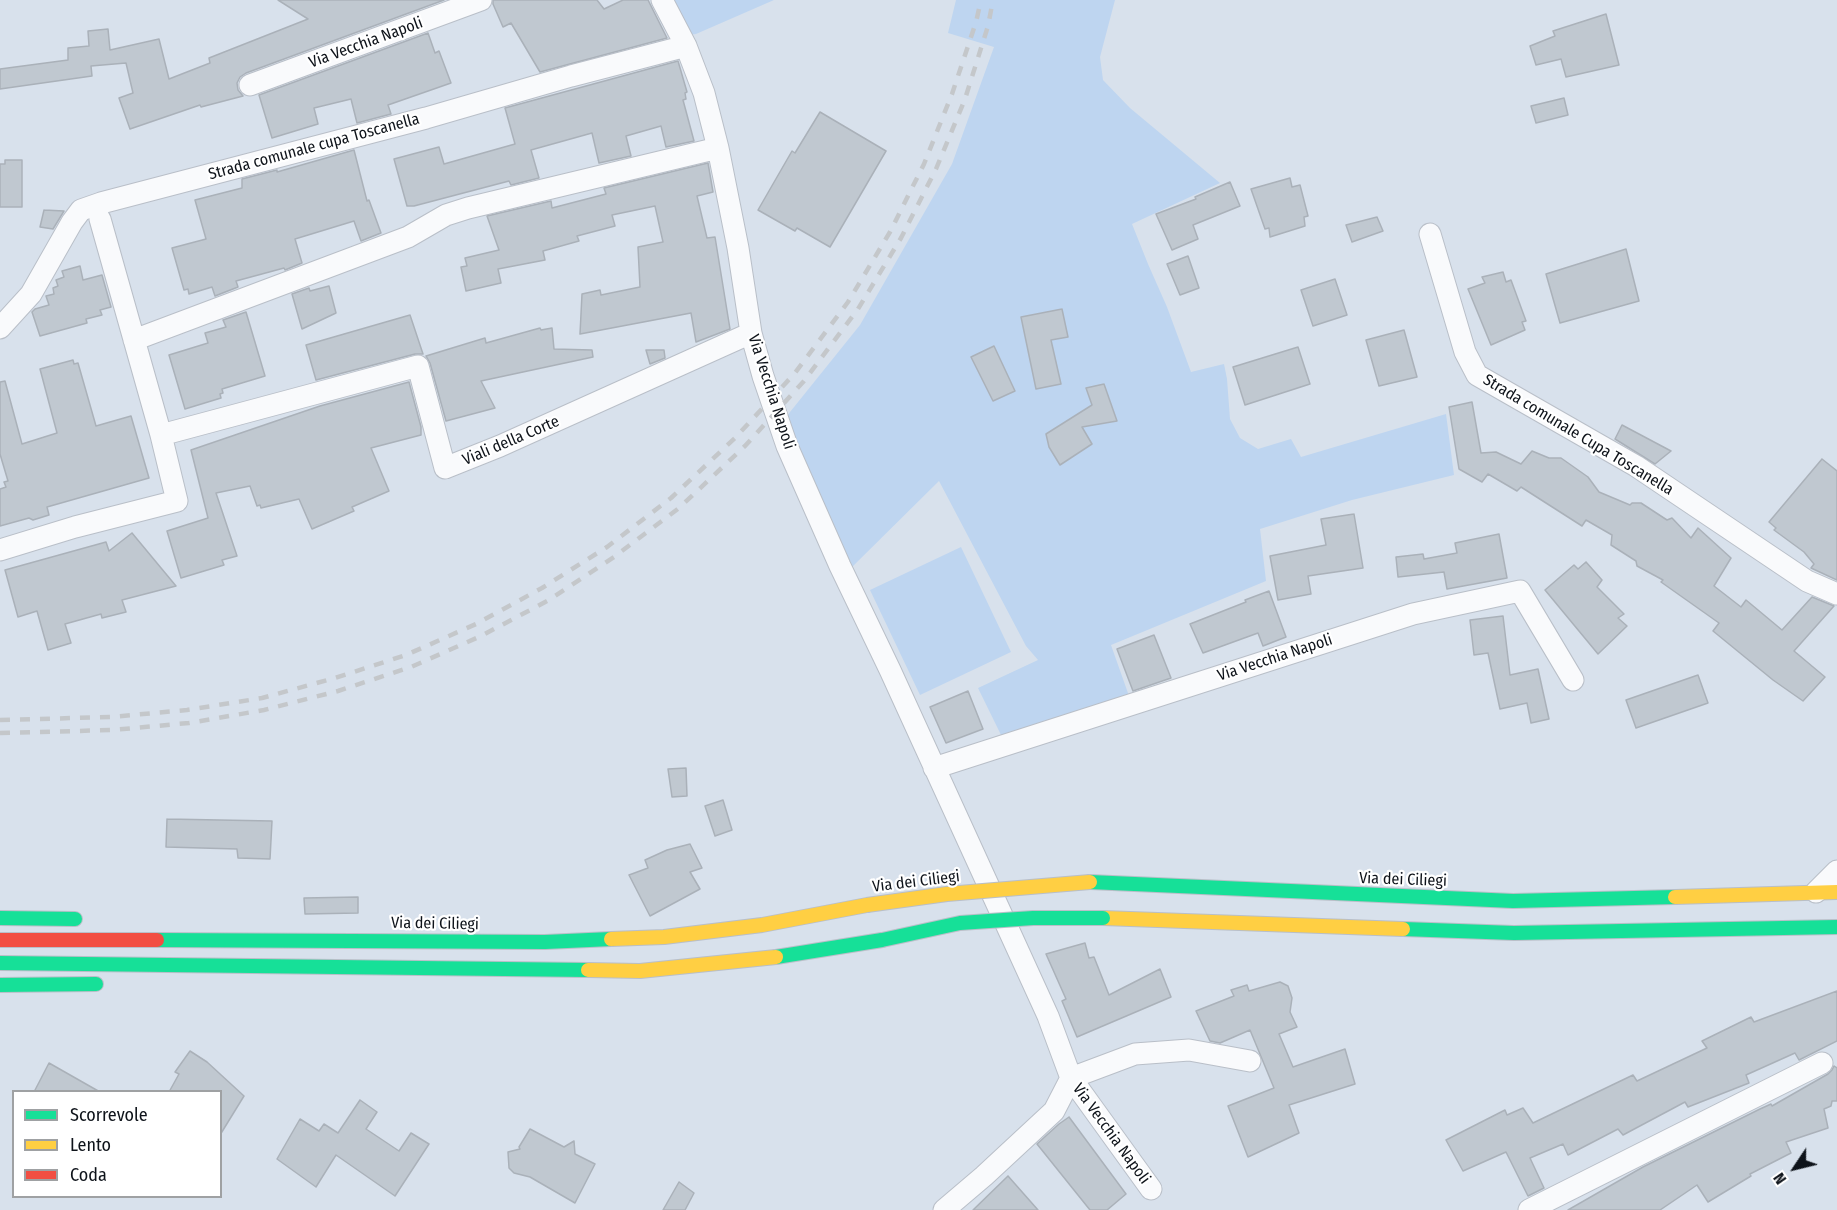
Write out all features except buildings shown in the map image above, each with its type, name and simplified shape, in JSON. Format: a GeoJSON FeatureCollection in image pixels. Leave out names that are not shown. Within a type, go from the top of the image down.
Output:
{"type":"FeatureCollection","features":[{"type":"Feature","properties":{"kind":"main road","name":"Via dei Ciliegi"},"geometry":{"type":"LineString","coordinates":[[0,940],[545,942],[664,937],[762,925],[867,905],[946,894],[1090,882],[1513,901],[1827,892]]}},
{"type":"Feature","properties":{"kind":"main road"},"geometry":{"type":"LineString","coordinates":[[0,918],[93,920]]}},
{"type":"Feature","properties":{"kind":"main road"},"geometry":{"type":"LineString","coordinates":[[0,963],[640,971],[773,958],[960,923],[1033,918],[1103,918],[1514,933],[1837,927]]}},
{"type":"Feature","properties":{"kind":"main road"},"geometry":{"type":"LineString","coordinates":[[264,927],[307,940]]}},
{"type":"Feature","properties":{"kind":"main road"},"geometry":{"type":"LineString","coordinates":[[227,981],[282,967]]}},
{"type":"Feature","properties":{"kind":"main road"},"geometry":{"type":"LineString","coordinates":[[0,985],[108,984]]}},
{"type":"Feature","properties":{"kind":"street","name":"Via Vecchia Napoli"},"geometry":{"type":"LineString","coordinates":[[250,85],[481,0]]}},
{"type":"Feature","properties":{"kind":"street","name":"Via Vecchia Napoli"},"geometry":{"type":"LineString","coordinates":[[662,0],[686,46],[704,93],[718,148],[738,248],[751,333],[787,446],[1048,1016],[1071,1078],[1151,1190]]}},
{"type":"Feature","properties":{"kind":"street","name":"Strada comunale cupa Toscanella"},"geometry":{"type":"LineString","coordinates":[[0,328],[31,294],[81,210],[686,46]]}},
{"type":"Feature","properties":{"kind":"street"},"geometry":{"type":"LineString","coordinates":[[134,340],[408,237],[446,215],[718,148]]}},
{"type":"Feature","properties":{"kind":"street"},"geometry":{"type":"LineString","coordinates":[[0,550],[75,527],[177,501],[161,435],[100,219]]}},
{"type":"Feature","properties":{"kind":"street","name":"Strada comunale Cupa Toscanella"},"geometry":{"type":"LineString","coordinates":[[1430,234],[1465,352],[1477,375],[1636,466],[1807,581],[1837,594]]}},
{"type":"Feature","properties":{"kind":"street","name":"Viali della Corte"},"geometry":{"type":"LineString","coordinates":[[161,435],[418,366],[444,468],[500,446],[751,333]]}},
{"type":"Feature","properties":{"kind":"street","name":"Via Vecchia Napoli"},"geometry":{"type":"LineString","coordinates":[[934,768],[1413,614],[1520,591],[1573,680]]}},
{"type":"Feature","properties":{"kind":"street"},"geometry":{"type":"LineString","coordinates":[[1827,892],[1837,871]]}},
{"type":"Feature","properties":{"kind":"street"},"geometry":{"type":"LineString","coordinates":[[1071,1078],[1136,1054],[1190,1050],[1250,1060]]}},
{"type":"Feature","properties":{"kind":"street"},"geometry":{"type":"LineString","coordinates":[[1529,1210],[1822,1064]]}},
{"type":"Feature","properties":{"kind":"street","name":"Via Vecchia Napoli"},"geometry":{"type":"LineString","coordinates":[[944,1210],[1054,1111],[1071,1078]]}},
{"type":"Feature","properties":{"kind":"shaded area"},"geometry":{"type":"Polygon","coordinates":[[[669,0],[774,0],[696,34],[688,35],[669,0]]]}},
{"type":"Feature","properties":{"kind":"shaded area"},"geometry":{"type":"Polygon","coordinates":[[[956,0],[1115,0],[1100,57],[1103,80],[1130,108],[1220,183],[1132,224],[1191,372],[1224,364],[1230,419],[1240,438],[1258,449],[1291,439],[1301,457],[1446,414],[1454,475],[1352,500],[1260,529],[1266,581],[1111,645],[1129,696],[1002,737],[978,688],[1038,660],[1026,646],[939,481],[850,569],[786,417],[860,325],[952,164],[994,47],[948,33],[956,0]]]}},
{"type":"Feature","properties":{"kind":"shaded area"},"geometry":{"type":"Polygon","coordinates":[[[961,547],[1011,652],[920,695],[870,590],[961,547]]]}},
{"type":"Feature","properties":{"kind":"railway"},"geometry":{"type":"LineString","coordinates":[[0,720],[111,717],[187,710],[262,698],[335,678],[406,655],[476,624],[542,588],[607,547],[671,498],[735,438],[795,373],[848,302],[890,232],[924,164],[952,94],[981,0]]}},
{"type":"Feature","properties":{"kind":"railway"},"geometry":{"type":"LineString","coordinates":[[0,733],[113,730],[189,723],[264,710],[338,691],[411,667],[481,636],[549,600],[614,557],[679,508],[745,446],[804,381],[858,309],[901,238],[936,169],[965,99],[988,26],[993,0]]}},
{"type":"Feature","properties":{"kind":"traffic: fast"},"geometry":{"type":"LineString","coordinates":[[1090,882],[1513,901],[1675,897]]}},
{"type":"Feature","properties":{"kind":"traffic: fast"},"geometry":{"type":"LineString","coordinates":[[0,918],[75,919]]}},
{"type":"Feature","properties":{"kind":"traffic: fast"},"geometry":{"type":"LineString","coordinates":[[882,940],[960,923],[1033,918],[1103,918]]}},
{"type":"Feature","properties":{"kind":"traffic: fast"},"geometry":{"type":"LineString","coordinates":[[1403,929],[1514,933],[1837,927]]}},
{"type":"Feature","properties":{"kind":"traffic: fast"},"geometry":{"type":"LineString","coordinates":[[157,940],[545,942],[611,939]]}},
{"type":"Feature","properties":{"kind":"traffic: fast"},"geometry":{"type":"LineString","coordinates":[[776,957],[882,940]]}},
{"type":"Feature","properties":{"kind":"traffic: fast"},"geometry":{"type":"LineString","coordinates":[[0,963],[588,970]]}},
{"type":"Feature","properties":{"kind":"traffic: fast"},"geometry":{"type":"LineString","coordinates":[[0,985],[96,984]]}},
{"type":"Feature","properties":{"kind":"traffic: slow"},"geometry":{"type":"LineString","coordinates":[[867,905],[947,894],[1090,882]]}},
{"type":"Feature","properties":{"kind":"traffic: slow"},"geometry":{"type":"LineString","coordinates":[[1675,897],[1837,892]]}},
{"type":"Feature","properties":{"kind":"traffic: slow"},"geometry":{"type":"LineString","coordinates":[[611,939],[664,937],[762,925],[867,905]]}},
{"type":"Feature","properties":{"kind":"traffic: slow"},"geometry":{"type":"LineString","coordinates":[[1103,918],[1403,929]]}},
{"type":"Feature","properties":{"kind":"traffic: slow"},"geometry":{"type":"LineString","coordinates":[[588,970],[640,971],[776,957]]}},
{"type":"Feature","properties":{"kind":"traffic: jam"},"geometry":{"type":"LineString","coordinates":[[0,940],[157,940]]}}]}
